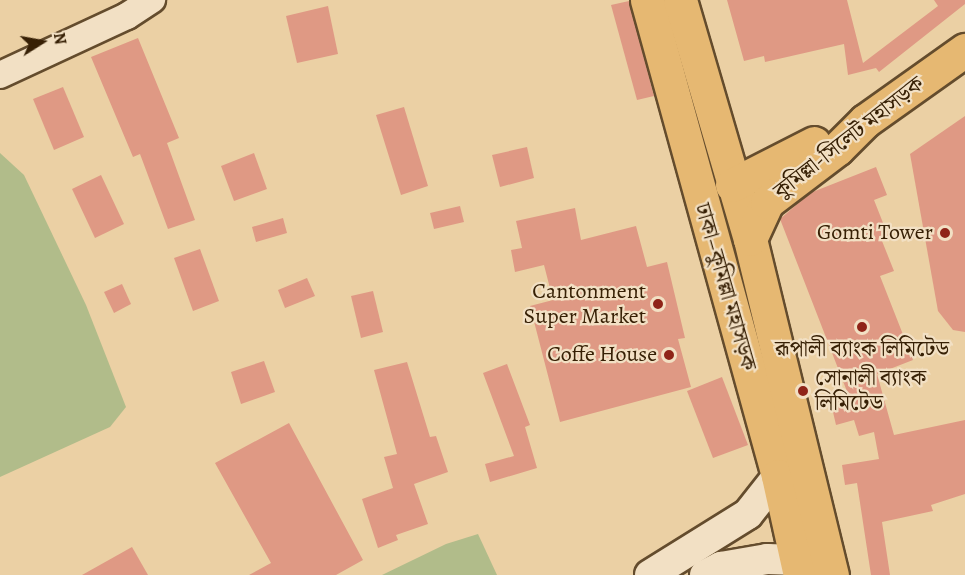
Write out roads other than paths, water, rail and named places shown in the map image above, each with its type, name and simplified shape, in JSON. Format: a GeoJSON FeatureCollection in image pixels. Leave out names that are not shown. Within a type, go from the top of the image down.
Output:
{"type":"FeatureCollection","features":[{"type":"Feature","properties":{"kind":"highway","name":"ঢাকা–কুমিল্লা মহাসড়ক"},"geometry":{"type":"LineString","coordinates":[[647,0],[778,476],[798,568]]}},
{"type":"Feature","properties":{"kind":"highway","name":"ঢাকা–কুমিল্লা মহাসড়ক"},"geometry":{"type":"LineString","coordinates":[[680,0],[732,184],[750,239],[832,575]]}},
{"type":"Feature","properties":{"kind":"highway","name":"কুমিল্লা-সিলেট মহাসড়ক"},"geometry":{"type":"LineString","coordinates":[[750,239],[766,202],[837,150],[865,121],[965,50]]}},
{"type":"Feature","properties":{"kind":"highway"},"geometry":{"type":"LineString","coordinates":[[711,107],[724,140],[739,157],[762,166],[778,164]]}},
{"type":"Feature","properties":{"kind":"highway"},"geometry":{"type":"LineString","coordinates":[[732,184],[778,164],[830,134],[865,121]]}},
{"type":"Feature","properties":{"kind":"main road"},"geometry":{"type":"LineString","coordinates":[[650,575],[748,514],[778,476]]}},
{"type":"Feature","properties":{"kind":"main road"},"geometry":{"type":"LineString","coordinates":[[705,575],[721,567],[767,559],[798,568]]}},
{"type":"Feature","properties":{"kind":"street"},"geometry":{"type":"LineString","coordinates":[[0,75],[127,16],[152,0]]}},
{"type":"Feature","properties":{"kind":"place","name":"Gomti Tower"},"geometry":{"type":"Point","coordinates":[945,233]}},
{"type":"Feature","properties":{"kind":"place","name":"Cantonment Super Market"},"geometry":{"type":"Point","coordinates":[658,304]}},
{"type":"Feature","properties":{"kind":"place","name":"রূপালী ব্যাংক লিমিটেড"},"geometry":{"type":"Point","coordinates":[862,327]}},
{"type":"Feature","properties":{"kind":"place","name":"Coffe House"},"geometry":{"type":"Point","coordinates":[669,355]}},
{"type":"Feature","properties":{"kind":"place","name":"সোনালী ব্যাংক লিমিটেড"},"geometry":{"type":"Point","coordinates":[803,391]}}]}
